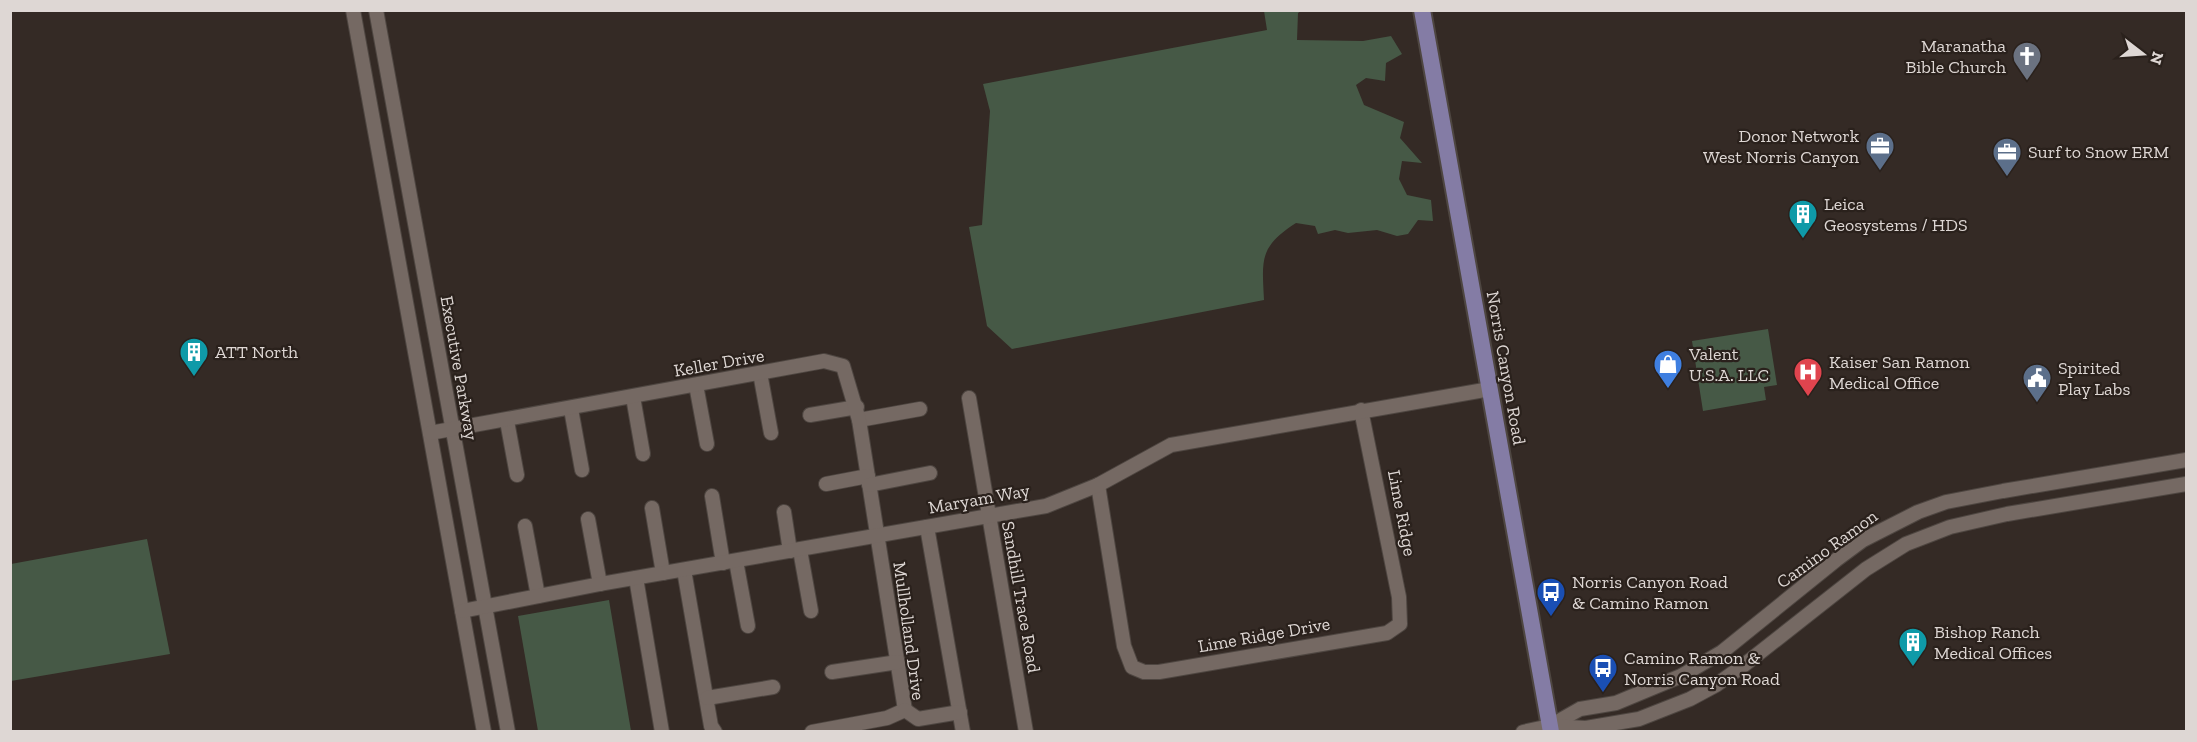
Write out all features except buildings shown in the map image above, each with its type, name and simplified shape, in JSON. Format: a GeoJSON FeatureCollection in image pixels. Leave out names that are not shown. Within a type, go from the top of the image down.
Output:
{"type":"FeatureCollection","features":[{"type":"Feature","properties":{"kind":"main road","name":"Norris Canyon Road"},"geometry":{"type":"LineString","coordinates":[[1422,10],[1551,729]]}},
{"type":"Feature","properties":{"kind":"street"},"geometry":{"type":"LineString","coordinates":[[353,10],[484,732]]}},
{"type":"Feature","properties":{"kind":"street","name":"Executive Parkway"},"geometry":{"type":"LineString","coordinates":[[376,10],[508,732]]}},
{"type":"Feature","properties":{"kind":"street","name":"Keller Drive"},"geometry":{"type":"LineString","coordinates":[[430,433],[507,421],[824,361],[836,363],[843,366],[847,374],[858,413],[877,535]]}},
{"type":"Feature","properties":{"kind":"street"},"geometry":{"type":"LineString","coordinates":[[760,374],[771,433]]}},
{"type":"Feature","properties":{"kind":"street"},"geometry":{"type":"LineString","coordinates":[[696,385],[707,444]]}},
{"type":"Feature","properties":{"kind":"street","name":"Maryam Way"},"geometry":{"type":"LineString","coordinates":[[462,611],[600,584],[1046,506],[1098,484],[1171,445],[1490,389]]}},
{"type":"Feature","properties":{"kind":"street"},"geometry":{"type":"LineString","coordinates":[[633,397],[643,454]]}},
{"type":"Feature","properties":{"kind":"street","name":"Sandhill Trace Road"},"geometry":{"type":"LineString","coordinates":[[969,398],[1026,732]]}},
{"type":"Feature","properties":{"kind":"street"},"geometry":{"type":"LineString","coordinates":[[571,409],[582,470]]}},
{"type":"Feature","properties":{"kind":"street"},"geometry":{"type":"LineString","coordinates":[[810,416],[920,409]]}},
{"type":"Feature","properties":{"kind":"street","name":"Lime Ridge"},"geometry":{"type":"LineString","coordinates":[[1362,410],[1393,562],[1399,597],[1400,624]]}},
{"type":"Feature","properties":{"kind":"street"},"geometry":{"type":"LineString","coordinates":[[507,421],[517,475]]}},
{"type":"Feature","properties":{"kind":"street","name":"Camino Ramon"},"geometry":{"type":"LineString","coordinates":[[1551,729],[1580,709],[1616,703],[1699,666],[1722,652],[1863,540],[1918,512],[1946,502],[2187,460]]}},
{"type":"Feature","properties":{"kind":"street"},"geometry":{"type":"LineString","coordinates":[[436,465],[458,461]]}},
{"type":"Feature","properties":{"kind":"street"},"geometry":{"type":"LineString","coordinates":[[826,484],[930,473]]}},
{"type":"Feature","properties":{"kind":"street","name":"Lime Ridge Drive"},"geometry":{"type":"LineString","coordinates":[[1098,484],[1124,646],[1132,667],[1144,672],[1159,672],[1235,661],[1387,633],[1400,624]]}},
{"type":"Feature","properties":{"kind":"street","name":"Camino Ramon"},"geometry":{"type":"LineString","coordinates":[[1523,732],[1586,728],[1639,719],[1699,694],[1744,665],[1866,569],[1906,544],[1950,527],[2007,514],[2187,484]]}},
{"type":"Feature","properties":{"kind":"street"},"geometry":{"type":"LineString","coordinates":[[712,496],[748,626]]}},
{"type":"Feature","properties":{"kind":"street"},"geometry":{"type":"LineString","coordinates":[[652,508],[663,573]]}},
{"type":"Feature","properties":{"kind":"street"},"geometry":{"type":"LineString","coordinates":[[784,512],[811,611]]}},
{"type":"Feature","properties":{"kind":"street"},"geometry":{"type":"LineString","coordinates":[[588,519],[600,584]]}},
{"type":"Feature","properties":{"kind":"street"},"geometry":{"type":"LineString","coordinates":[[525,526],[538,596]]}},
{"type":"Feature","properties":{"kind":"street"},"geometry":{"type":"LineString","coordinates":[[927,527],[963,732]]}},
{"type":"Feature","properties":{"kind":"street","name":"Mullholland Drive"},"geometry":{"type":"LineString","coordinates":[[812,732],[888,725],[904,710],[877,535]]}},
{"type":"Feature","properties":{"kind":"street"},"geometry":{"type":"LineString","coordinates":[[684,570],[711,726],[715,732]]}},
{"type":"Feature","properties":{"kind":"street"},"geometry":{"type":"LineString","coordinates":[[636,578],[662,732]]}},
{"type":"Feature","properties":{"kind":"street"},"geometry":{"type":"LineString","coordinates":[[832,672],[898,662]]}},
{"type":"Feature","properties":{"kind":"street"},"geometry":{"type":"LineString","coordinates":[[707,698],[773,687]]}},
{"type":"Feature","properties":{"kind":"street"},"geometry":{"type":"LineString","coordinates":[[904,710],[918,719],[960,712]]}},
{"type":"Feature","properties":{"kind":"green space"},"geometry":{"type":"Polygon","coordinates":[[[1264,11],[1301,11],[1298,13],[1297,40],[1363,41],[1391,36],[1402,54],[1386,63],[1385,81],[1366,78],[1356,85],[1364,105],[1404,122],[1400,138],[1422,163],[1402,161],[1399,179],[1407,195],[1431,200],[1433,221],[1418,220],[1408,234],[1397,236],[1377,230],[1348,233],[1335,230],[1318,234],[1315,226],[1296,223],[1275,239],[1265,255],[1264,300],[1012,349],[987,326],[969,227],[982,225],[990,111],[983,84],[1267,30],[1264,11]]]}},
{"type":"Feature","properties":{"kind":"green space"},"geometry":{"type":"Polygon","coordinates":[[[1768,329],[1777,385],[1764,387],[1766,400],[1703,411],[1692,341],[1768,329]]]}},
{"type":"Feature","properties":{"kind":"green space"},"geometry":{"type":"Polygon","coordinates":[[[147,539],[170,654],[11,681],[11,564],[147,539]]]}},
{"type":"Feature","properties":{"kind":"green space"},"geometry":{"type":"Polygon","coordinates":[[[609,600],[631,731],[538,731],[518,616],[609,600]]]}},
{"type":"Feature","properties":{"kind":"place","name":"Maranatha Bible Church"},"geometry":{"type":"Point","coordinates":[2027,82]}},
{"type":"Feature","properties":{"kind":"place","name":"Donor Network West Norris Canyon"},"geometry":{"type":"Point","coordinates":[1880,172]}},
{"type":"Feature","properties":{"kind":"place","name":"Surf to Snow ERM"},"geometry":{"type":"Point","coordinates":[2007,178]}},
{"type":"Feature","properties":{"kind":"place","name":"Leica Geosystems / HDS"},"geometry":{"type":"Point","coordinates":[1803,240]}},
{"type":"Feature","properties":{"kind":"place","name":"ATT North"},"geometry":{"type":"Point","coordinates":[194,378]}},
{"type":"Feature","properties":{"kind":"place","name":"Valent U.S.A. LLC"},"geometry":{"type":"Point","coordinates":[1668,390]}},
{"type":"Feature","properties":{"kind":"place","name":"Kaiser San Ramon Medical Office"},"geometry":{"type":"Point","coordinates":[1808,398]}},
{"type":"Feature","properties":{"kind":"place","name":"Spirited Play Labs"},"geometry":{"type":"Point","coordinates":[2037,404]}},
{"type":"Feature","properties":{"kind":"place","name":"Norris Canyon Road & Camino Ramon"},"geometry":{"type":"Point","coordinates":[1551,618]}},
{"type":"Feature","properties":{"kind":"place","name":"Bishop Ranch Medical Offices"},"geometry":{"type":"Point","coordinates":[1913,668]}},
{"type":"Feature","properties":{"kind":"place","name":"Camino Ramon & Norris Canyon Road"},"geometry":{"type":"Point","coordinates":[1603,694]}}]}
